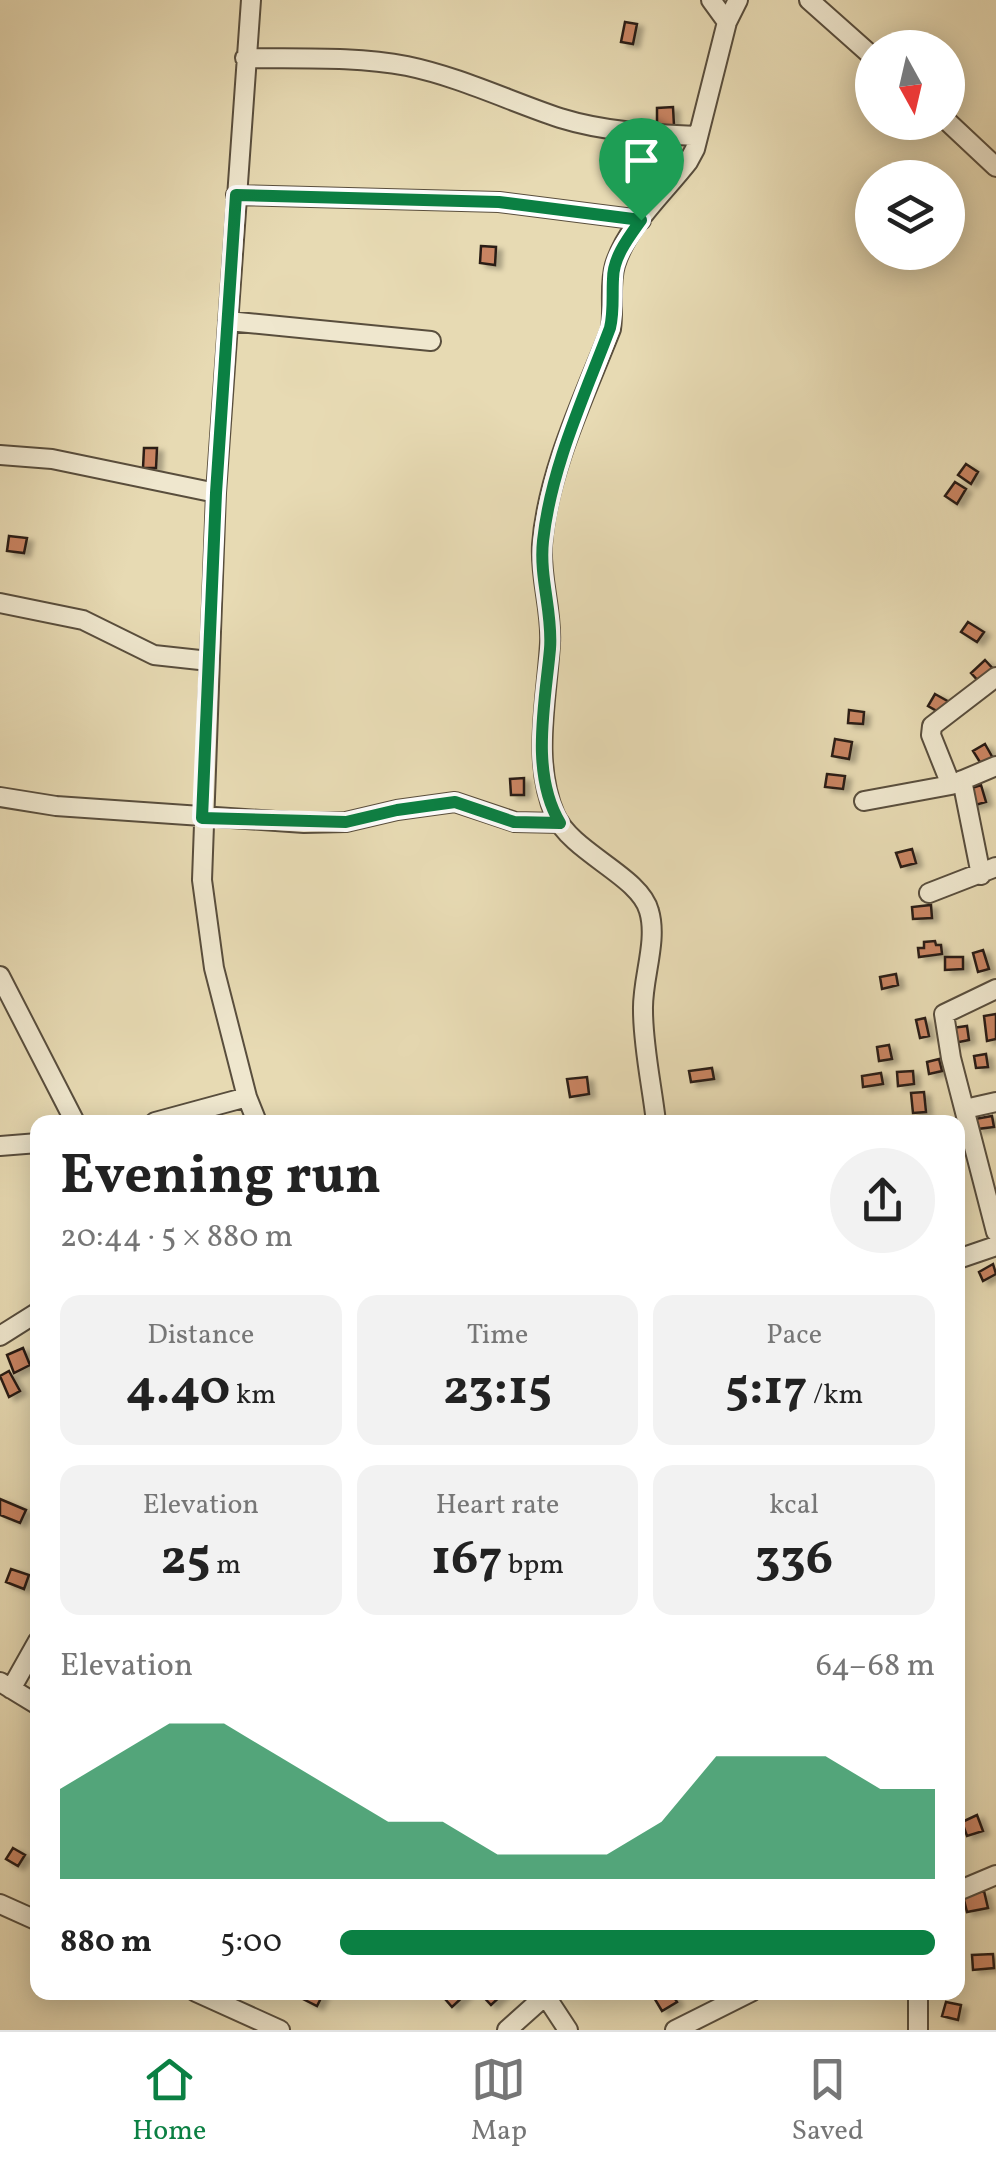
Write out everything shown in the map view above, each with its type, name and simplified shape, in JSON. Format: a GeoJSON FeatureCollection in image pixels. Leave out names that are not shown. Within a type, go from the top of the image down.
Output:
{"type":"FeatureCollection","features":[{"type":"Feature","properties":{"kind":"street"},"geometry":{"type":"LineString","coordinates":[[251,0],[216,493],[202,880],[214,968],[255,1115]]}},
{"type":"Feature","properties":{"kind":"street"},"geometry":{"type":"LineString","coordinates":[[712,0],[727,22]]}},
{"type":"Feature","properties":{"kind":"street"},"geometry":{"type":"LineString","coordinates":[[655,1115],[642,1009],[651,921],[648,906],[625,881],[566,834],[554,814],[542,763],[551,637],[542,542],[558,466],[610,328],[614,266],[641,220],[688,162],[727,22],[738,0]]}},
{"type":"Feature","properties":{"kind":"street"},"geometry":{"type":"LineString","coordinates":[[809,0],[855,41]]}},
{"type":"Feature","properties":{"kind":"street"},"geometry":{"type":"LineString","coordinates":[[245,58],[347,60],[407,66],[564,119],[634,134],[698,136]]}},
{"type":"Feature","properties":{"kind":"street"},"geometry":{"type":"LineString","coordinates":[[965,138],[996,167]]}},
{"type":"Feature","properties":{"kind":"street"},"geometry":{"type":"LineString","coordinates":[[236,195],[499,202],[641,220]]}},
{"type":"Feature","properties":{"kind":"street"},"geometry":{"type":"LineString","coordinates":[[228,322],[431,341]]}},
{"type":"Feature","properties":{"kind":"street"},"geometry":{"type":"LineString","coordinates":[[0,455],[52,459],[216,493]]}},
{"type":"Feature","properties":{"kind":"street"},"geometry":{"type":"LineString","coordinates":[[0,603],[83,620],[154,656],[209,661]]}},
{"type":"Feature","properties":{"kind":"street"},"geometry":{"type":"LineString","coordinates":[[929,893],[988,871],[957,782],[932,735],[932,726],[996,677]]}},
{"type":"Feature","properties":{"kind":"street"},"geometry":{"type":"LineString","coordinates":[[864,801],[957,782],[996,766]]}},
{"type":"Feature","properties":{"kind":"street"},"geometry":{"type":"LineString","coordinates":[[0,797],[56,806],[202,818],[346,822],[455,802],[514,822],[560,823]]}},
{"type":"Feature","properties":{"kind":"street"},"geometry":{"type":"LineString","coordinates":[[0,976],[71,1115]]}},
{"type":"Feature","properties":{"kind":"street"},"geometry":{"type":"LineString","coordinates":[[996,989],[944,1014],[951,1058],[996,1232]]}},
{"type":"Feature","properties":{"kind":"street"},"geometry":{"type":"LineString","coordinates":[[181,1115],[247,1097]]}},
{"type":"Feature","properties":{"kind":"street"},"geometry":{"type":"LineString","coordinates":[[966,1110],[996,1102]]}},
{"type":"Feature","properties":{"kind":"street"},"geometry":{"type":"LineString","coordinates":[[0,1146],[30,1144]]}},
{"type":"Feature","properties":{"kind":"street"},"geometry":{"type":"LineString","coordinates":[[965,1257],[996,1246]]}},
{"type":"Feature","properties":{"kind":"street"},"geometry":{"type":"LineString","coordinates":[[0,1336],[30,1317]]}},
{"type":"Feature","properties":{"kind":"street"},"geometry":{"type":"LineString","coordinates":[[30,1652],[6,1685],[30,1699]]}},
{"type":"Feature","properties":{"kind":"street"},"geometry":{"type":"LineString","coordinates":[[965,1888],[996,1875]]}},
{"type":"Feature","properties":{"kind":"street"},"geometry":{"type":"LineString","coordinates":[[0,1904],[30,1917]]}},
{"type":"Feature","properties":{"kind":"street"},"geometry":{"type":"LineString","coordinates":[[213,2000],[276,2029]]}},
{"type":"Feature","properties":{"kind":"street"},"geometry":{"type":"LineString","coordinates":[[507,2030],[538,2000]]}},
{"type":"Feature","properties":{"kind":"street"},"geometry":{"type":"LineString","coordinates":[[548,2000],[568,2030]]}},
{"type":"Feature","properties":{"kind":"street"},"geometry":{"type":"LineString","coordinates":[[675,2030],[735,2000]]}},
{"type":"Feature","properties":{"kind":"street"},"geometry":{"type":"LineString","coordinates":[[918,2000],[918,2030]]}},
{"type":"Feature","properties":{"kind":"building"},"geometry":{"type":"Polygon","coordinates":[[[625,22],[637,24],[633,44],[621,42],[625,22]]]}},
{"type":"Feature","properties":{"kind":"building"},"geometry":{"type":"Polygon","coordinates":[[[673,107],[674,126],[657,127],[657,108],[673,107]]]}},
{"type":"Feature","properties":{"kind":"building"},"geometry":{"type":"Polygon","coordinates":[[[614,138],[627,143],[620,161],[607,157],[614,138]]]}},
{"type":"Feature","properties":{"kind":"building"},"geometry":{"type":"Polygon","coordinates":[[[645,143],[654,149],[644,164],[634,157],[645,143]]]}},
{"type":"Feature","properties":{"kind":"building"},"geometry":{"type":"Polygon","coordinates":[[[481,246],[496,247],[495,265],[480,263],[481,246]]]}},
{"type":"Feature","properties":{"kind":"building"},"geometry":{"type":"Polygon","coordinates":[[[144,448],[157,448],[156,468],[143,468],[144,448]]]}},
{"type":"Feature","properties":{"kind":"building"},"geometry":{"type":"Polygon","coordinates":[[[966,464],[978,472],[971,484],[958,475],[966,464]]]}},
{"type":"Feature","properties":{"kind":"building"},"geometry":{"type":"Polygon","coordinates":[[[955,482],[966,489],[957,504],[945,496],[955,482]]]}},
{"type":"Feature","properties":{"kind":"building"},"geometry":{"type":"Polygon","coordinates":[[[9,536],[27,538],[24,553],[7,551],[9,536]]]}},
{"type":"Feature","properties":{"kind":"building"},"geometry":{"type":"Polygon","coordinates":[[[968,622],[984,632],[977,642],[961,632],[968,622]]]}},
{"type":"Feature","properties":{"kind":"building"},"geometry":{"type":"Polygon","coordinates":[[[985,660],[996,672],[982,685],[971,673],[985,660]]]}},
{"type":"Feature","properties":{"kind":"building"},"geometry":{"type":"Polygon","coordinates":[[[935,694],[951,703],[944,715],[928,706],[935,694]]]}},
{"type":"Feature","properties":{"kind":"building"},"geometry":{"type":"Polygon","coordinates":[[[849,710],[864,712],[863,724],[848,723],[849,710]]]}},
{"type":"Feature","properties":{"kind":"building"},"geometry":{"type":"Polygon","coordinates":[[[835,739],[852,742],[849,759],[832,756],[835,739]]]}},
{"type":"Feature","properties":{"kind":"building"},"geometry":{"type":"Polygon","coordinates":[[[985,744],[994,760],[983,767],[973,751],[985,744]]]}},
{"type":"Feature","properties":{"kind":"building"},"geometry":{"type":"Polygon","coordinates":[[[827,774],[845,776],[843,789],[825,787],[827,774]]]}},
{"type":"Feature","properties":{"kind":"building"},"geometry":{"type":"Polygon","coordinates":[[[524,778],[524,795],[511,795],[510,779],[524,778]]]}},
{"type":"Feature","properties":{"kind":"building"},"geometry":{"type":"Polygon","coordinates":[[[981,785],[986,802],[972,806],[966,790],[981,785]]]}},
{"type":"Feature","properties":{"kind":"building"},"geometry":{"type":"Polygon","coordinates":[[[912,849],[916,863],[901,867],[896,853],[912,849]]]}},
{"type":"Feature","properties":{"kind":"building"},"geometry":{"type":"Polygon","coordinates":[[[931,905],[932,918],[913,919],[912,907],[931,905]]]}},
{"type":"Feature","properties":{"kind":"building"},"geometry":{"type":"Polygon","coordinates":[[[924,942],[941,945],[942,954],[919,957],[918,948],[924,948],[924,942]]]}},
{"type":"Feature","properties":{"kind":"building"},"geometry":{"type":"Polygon","coordinates":[[[983,950],[989,969],[978,972],[973,953],[983,950]]]}},
{"type":"Feature","properties":{"kind":"building"},"geometry":{"type":"Polygon","coordinates":[[[945,957],[963,957],[963,969],[945,970],[945,957]]]}},
{"type":"Feature","properties":{"kind":"building"},"geometry":{"type":"Polygon","coordinates":[[[896,974],[898,985],[882,989],[880,977],[896,974]]]}},
{"type":"Feature","properties":{"kind":"building"},"geometry":{"type":"Polygon","coordinates":[[[996,1014],[996,1039],[987,1041],[984,1016],[996,1014]]]}},
{"type":"Feature","properties":{"kind":"building"},"geometry":{"type":"Polygon","coordinates":[[[925,1018],[929,1036],[920,1038],[916,1020],[925,1018]]]}},
{"type":"Feature","properties":{"kind":"building"},"geometry":{"type":"Polygon","coordinates":[[[967,1026],[969,1040],[954,1043],[952,1028],[967,1026]]]}},
{"type":"Feature","properties":{"kind":"building"},"geometry":{"type":"Polygon","coordinates":[[[889,1045],[892,1059],[879,1061],[877,1047],[889,1045]]]}},
{"type":"Feature","properties":{"kind":"building"},"geometry":{"type":"Polygon","coordinates":[[[986,1054],[988,1067],[976,1068],[974,1056],[986,1054]]]}},
{"type":"Feature","properties":{"kind":"building"},"geometry":{"type":"Polygon","coordinates":[[[939,1059],[942,1071],[929,1074],[927,1062],[939,1059]]]}},
{"type":"Feature","properties":{"kind":"building"},"geometry":{"type":"Polygon","coordinates":[[[712,1068],[714,1079],[691,1082],[689,1071],[712,1068]]]}},
{"type":"Feature","properties":{"kind":"building"},"geometry":{"type":"Polygon","coordinates":[[[913,1071],[914,1084],[898,1086],[897,1072],[913,1071]]]}},
{"type":"Feature","properties":{"kind":"building"},"geometry":{"type":"Polygon","coordinates":[[[881,1073],[883,1084],[863,1087],[862,1076],[881,1073]]]}},
{"type":"Feature","properties":{"kind":"building"},"geometry":{"type":"Polygon","coordinates":[[[587,1077],[589,1094],[570,1097],[567,1079],[587,1077]]]}},
{"type":"Feature","properties":{"kind":"building"},"geometry":{"type":"Polygon","coordinates":[[[924,1092],[926,1112],[913,1113],[911,1093],[924,1092]]]}},
{"type":"Feature","properties":{"kind":"building"},"geometry":{"type":"Polygon","coordinates":[[[992,1116],[994,1127],[977,1129],[975,1119],[992,1116]]]}},
{"type":"Feature","properties":{"kind":"building"},"geometry":{"type":"Polygon","coordinates":[[[993,1264],[996,1274],[983,1281],[979,1272],[993,1264]]]}},
{"type":"Feature","properties":{"kind":"building"},"geometry":{"type":"Polygon","coordinates":[[[23,1348],[30,1365],[14,1373],[7,1355],[23,1348]]]}},
{"type":"Feature","properties":{"kind":"building"},"geometry":{"type":"Polygon","coordinates":[[[9,1371],[20,1391],[9,1397],[0,1376],[9,1371]]]}},
{"type":"Feature","properties":{"kind":"building"},"geometry":{"type":"Polygon","coordinates":[[[0,1499],[26,1510],[20,1523],[0,1515],[0,1499]]]}},
{"type":"Feature","properties":{"kind":"building"},"geometry":{"type":"Polygon","coordinates":[[[11,1569],[29,1575],[24,1589],[6,1582],[11,1569]]]}},
{"type":"Feature","properties":{"kind":"building"},"geometry":{"type":"Polygon","coordinates":[[[977,1815],[983,1831],[967,1836],[965,1821],[977,1815]]]}},
{"type":"Feature","properties":{"kind":"building"},"geometry":{"type":"Polygon","coordinates":[[[13,1848],[25,1855],[18,1866],[6,1859],[13,1848]]]}},
{"type":"Feature","properties":{"kind":"building"},"geometry":{"type":"Polygon","coordinates":[[[984,1891],[988,1908],[967,1912],[965,1896],[984,1891]]]}},
{"type":"Feature","properties":{"kind":"building"},"geometry":{"type":"Polygon","coordinates":[[[993,1954],[994,1968],[973,1970],[972,1955],[993,1954]]]}},
{"type":"Feature","properties":{"kind":"building"},"geometry":{"type":"Polygon","coordinates":[[[655,2000],[676,2000],[677,2002],[662,2011],[655,2000]]]}},
{"type":"Feature","properties":{"kind":"building"},"geometry":{"type":"Polygon","coordinates":[[[946,2002],[961,2005],[958,2020],[942,2016],[946,2002]]]}},
{"type":"Feature","properties":{"kind":"route"},"geometry":{"type":"LineString","coordinates":[[236,195],[499,202],[641,220],[614,266],[610,328],[558,466],[542,542],[551,637],[542,763],[554,814],[560,823],[514,822],[455,802],[346,822],[202,818],[216,493],[236,195]]}}]}
